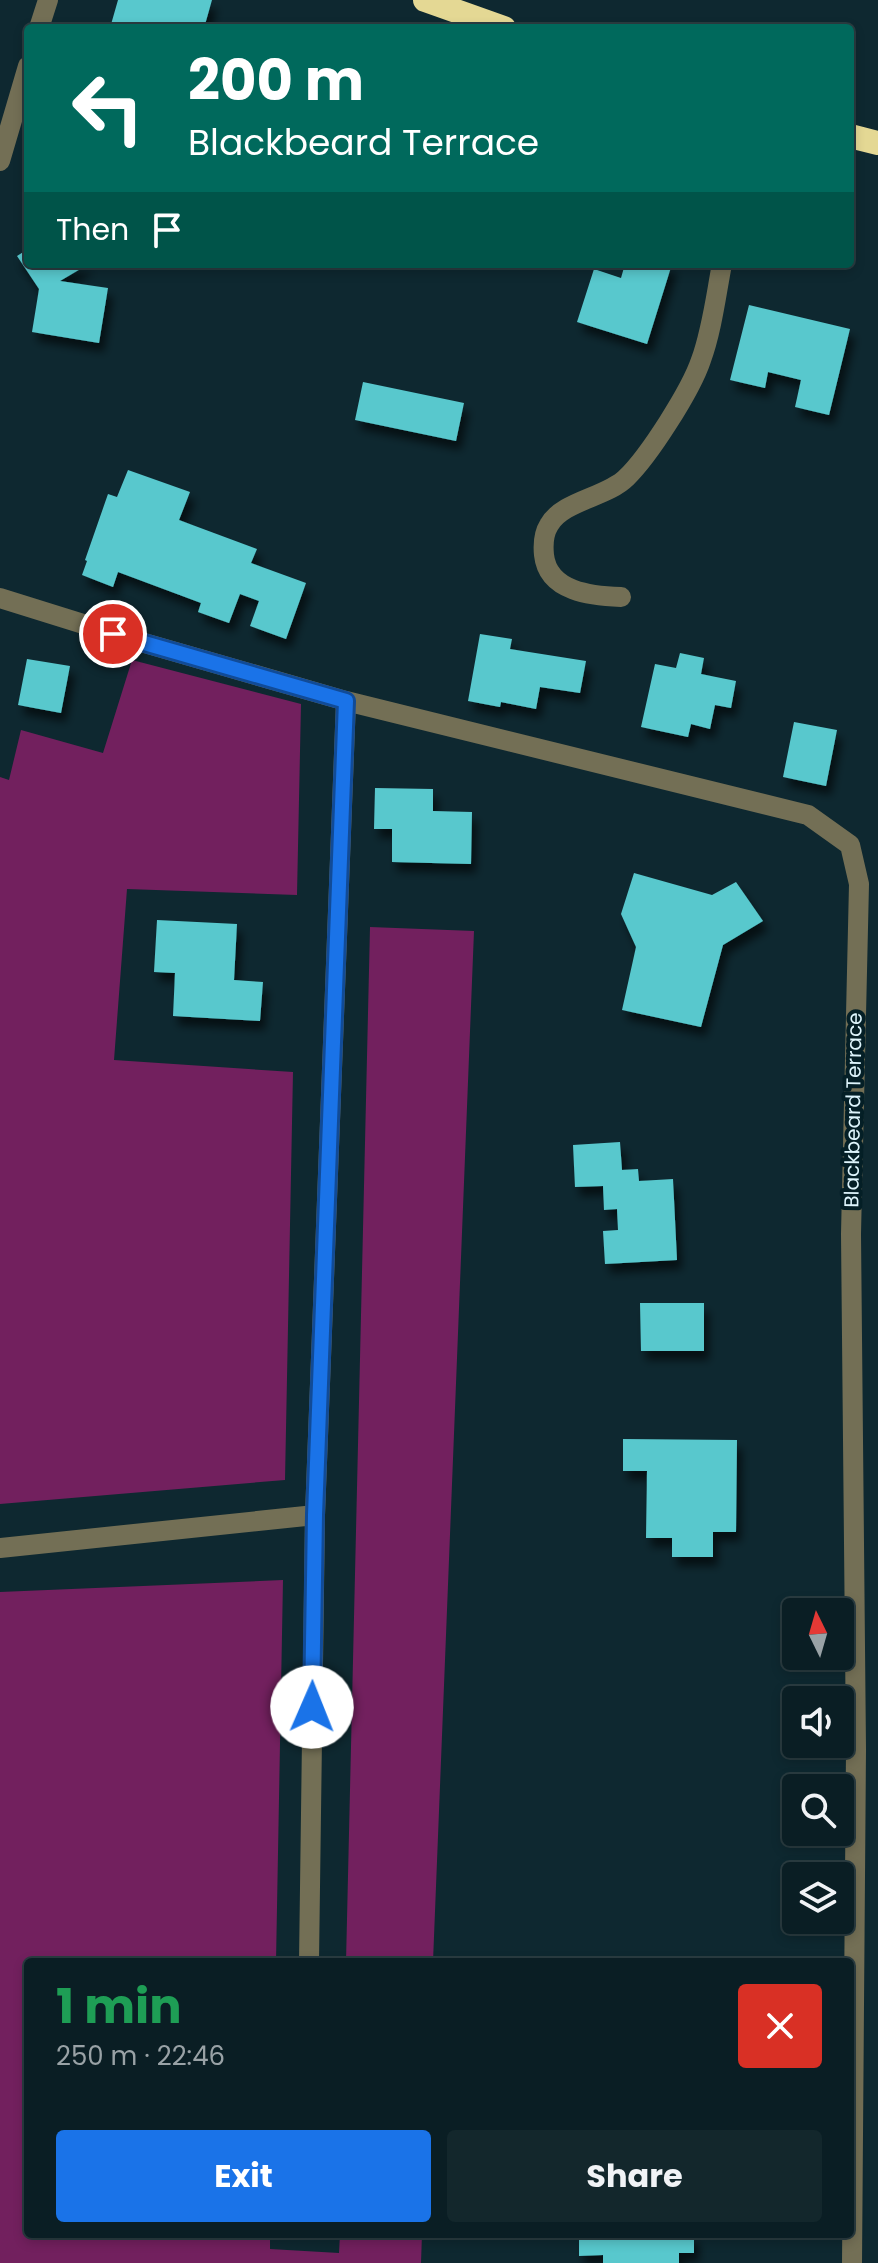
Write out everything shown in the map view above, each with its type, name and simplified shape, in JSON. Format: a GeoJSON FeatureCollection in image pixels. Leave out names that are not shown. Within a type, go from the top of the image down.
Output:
{"type":"FeatureCollection","features":[{"type":"Feature","properties":{"kind":"highway"},"geometry":{"type":"LineString","coordinates":[[425,0],[493,24]]}},
{"type":"Feature","properties":{"kind":"highway"},"geometry":{"type":"LineString","coordinates":[[854,137],[878,143]]}},
{"type":"Feature","properties":{"kind":"street"},"geometry":{"type":"LineString","coordinates":[[40,24],[48,0]]}},
{"type":"Feature","properties":{"kind":"street"},"geometry":{"type":"LineString","coordinates":[[0,161],[24,80]]}},
{"type":"Feature","properties":{"kind":"street"},"geometry":{"type":"LineString","coordinates":[[621,597],[589,596],[566,587],[545,566],[543,544],[549,525],[563,511],[625,479],[666,426],[701,360],[721,268]]}},
{"type":"Feature","properties":{"kind":"street","name":"Blackbeard Terrace"},"geometry":{"type":"LineString","coordinates":[[0,598],[346,701],[808,815],[850,845],[859,884],[851,1234],[856,1749],[854,2006]]}},
{"type":"Feature","properties":{"kind":"street"},"geometry":{"type":"LineString","coordinates":[[309,1958],[315,1515],[346,701]]}},
{"type":"Feature","properties":{"kind":"street"},"geometry":{"type":"LineString","coordinates":[[0,1548],[315,1515]]}},
{"type":"Feature","properties":{"kind":"street","name":"Blackbeard Terrace"},"geometry":{"type":"LineString","coordinates":[[852,2238],[852,2263]]}},
{"type":"Feature","properties":{"kind":"shaded area"},"geometry":{"type":"Polygon","coordinates":[[[132,660],[301,704],[297,895],[127,889],[114,1060],[293,1072],[285,1480],[0,1504],[0,777],[9,780],[21,730],[103,753],[132,660]]]}},
{"type":"Feature","properties":{"kind":"shaded area"},"geometry":{"type":"Polygon","coordinates":[[[370,927],[474,931],[433,1958],[346,1958],[370,927]]]}},
{"type":"Feature","properties":{"kind":"shaded area"},"geometry":{"type":"Polygon","coordinates":[[[283,1580],[276,1958],[24,1958],[24,2238],[270,2238],[270,2249],[339,2253],[340,2238],[422,2238],[421,2263],[0,2263],[0,1592],[283,1580]]]}},
{"type":"Feature","properties":{"kind":"building"},"geometry":{"type":"Polygon","coordinates":[[[118,0],[212,0],[205,24],[111,24],[118,0]]]}},
{"type":"Feature","properties":{"kind":"building"},"geometry":{"type":"Polygon","coordinates":[[[24,252],[24,266],[17,256],[24,252]]]}},
{"type":"Feature","properties":{"kind":"building"},"geometry":{"type":"Polygon","coordinates":[[[25,268],[82,268],[60,281],[108,288],[99,343],[32,332],[39,289],[25,268]]]}},
{"type":"Feature","properties":{"kind":"building"},"geometry":{"type":"Polygon","coordinates":[[[624,268],[671,268],[647,344],[577,322],[594,269],[621,278],[624,268]]]}},
{"type":"Feature","properties":{"kind":"building"},"geometry":{"type":"Polygon","coordinates":[[[749,305],[850,329],[829,415],[795,407],[801,380],[768,372],[765,388],[730,380],[749,305]]]}},
{"type":"Feature","properties":{"kind":"building"},"geometry":{"type":"Polygon","coordinates":[[[363,382],[464,403],[456,441],[355,420],[363,382]]]}},
{"type":"Feature","properties":{"kind":"building"},"geometry":{"type":"Polygon","coordinates":[[[128,470],[190,492],[179,520],[257,549],[251,563],[306,583],[286,639],[250,626],[259,601],[240,594],[229,623],[198,612],[201,603],[118,572],[113,587],[82,575],[108,494],[117,497],[128,470]]]}},
{"type":"Feature","properties":{"kind":"building"},"geometry":{"type":"Polygon","coordinates":[[[480,634],[512,639],[510,649],[586,661],[580,693],[540,687],[536,709],[501,702],[500,707],[468,701],[480,634]]]}},
{"type":"Feature","properties":{"kind":"building"},"geometry":{"type":"Polygon","coordinates":[[[680,653],[704,658],[701,674],[736,681],[731,708],[715,705],[710,729],[691,724],[688,737],[641,727],[655,664],[676,668],[680,653]]]}},
{"type":"Feature","properties":{"kind":"building"},"geometry":{"type":"Polygon","coordinates":[[[27,659],[70,666],[61,713],[18,705],[27,659]]]}},
{"type":"Feature","properties":{"kind":"building"},"geometry":{"type":"Polygon","coordinates":[[[794,722],[837,730],[826,786],[783,777],[794,722]]]}},
{"type":"Feature","properties":{"kind":"building"},"geometry":{"type":"Polygon","coordinates":[[[375,788],[433,789],[433,811],[472,812],[471,864],[392,862],[392,829],[374,829],[375,788]]]}},
{"type":"Feature","properties":{"kind":"building"},"geometry":{"type":"Polygon","coordinates":[[[634,873],[712,895],[736,882],[763,921],[723,945],[701,1027],[622,1010],[636,947],[621,914],[634,873]]]}},
{"type":"Feature","properties":{"kind":"building"},"geometry":{"type":"Polygon","coordinates":[[[157,920],[237,924],[234,980],[263,982],[260,1021],[173,1016],[175,973],[154,972],[157,920]]]}},
{"type":"Feature","properties":{"kind":"building"},"geometry":{"type":"Polygon","coordinates":[[[620,1142],[622,1170],[638,1169],[639,1181],[673,1179],[677,1260],[605,1264],[603,1231],[618,1230],[617,1209],[604,1210],[603,1186],[575,1187],[573,1145],[620,1142]]]}},
{"type":"Feature","properties":{"kind":"building"},"geometry":{"type":"Polygon","coordinates":[[[640,1303],[704,1303],[704,1351],[641,1351],[640,1303]]]}},
{"type":"Feature","properties":{"kind":"building"},"geometry":{"type":"Polygon","coordinates":[[[623,1439],[737,1440],[736,1532],[713,1532],[713,1557],[672,1557],[672,1538],[646,1538],[647,1471],[623,1471],[623,1439]]]}},
{"type":"Feature","properties":{"kind":"building"},"geometry":{"type":"Polygon","coordinates":[[[579,2238],[694,2238],[694,2253],[679,2253],[679,2263],[603,2263],[603,2255],[579,2256],[579,2238]]]}},
{"type":"Feature","properties":{"kind":"route"},"geometry":{"type":"LineString","coordinates":[[113,634],[346,701],[315,1515],[312,1707]]}}]}
